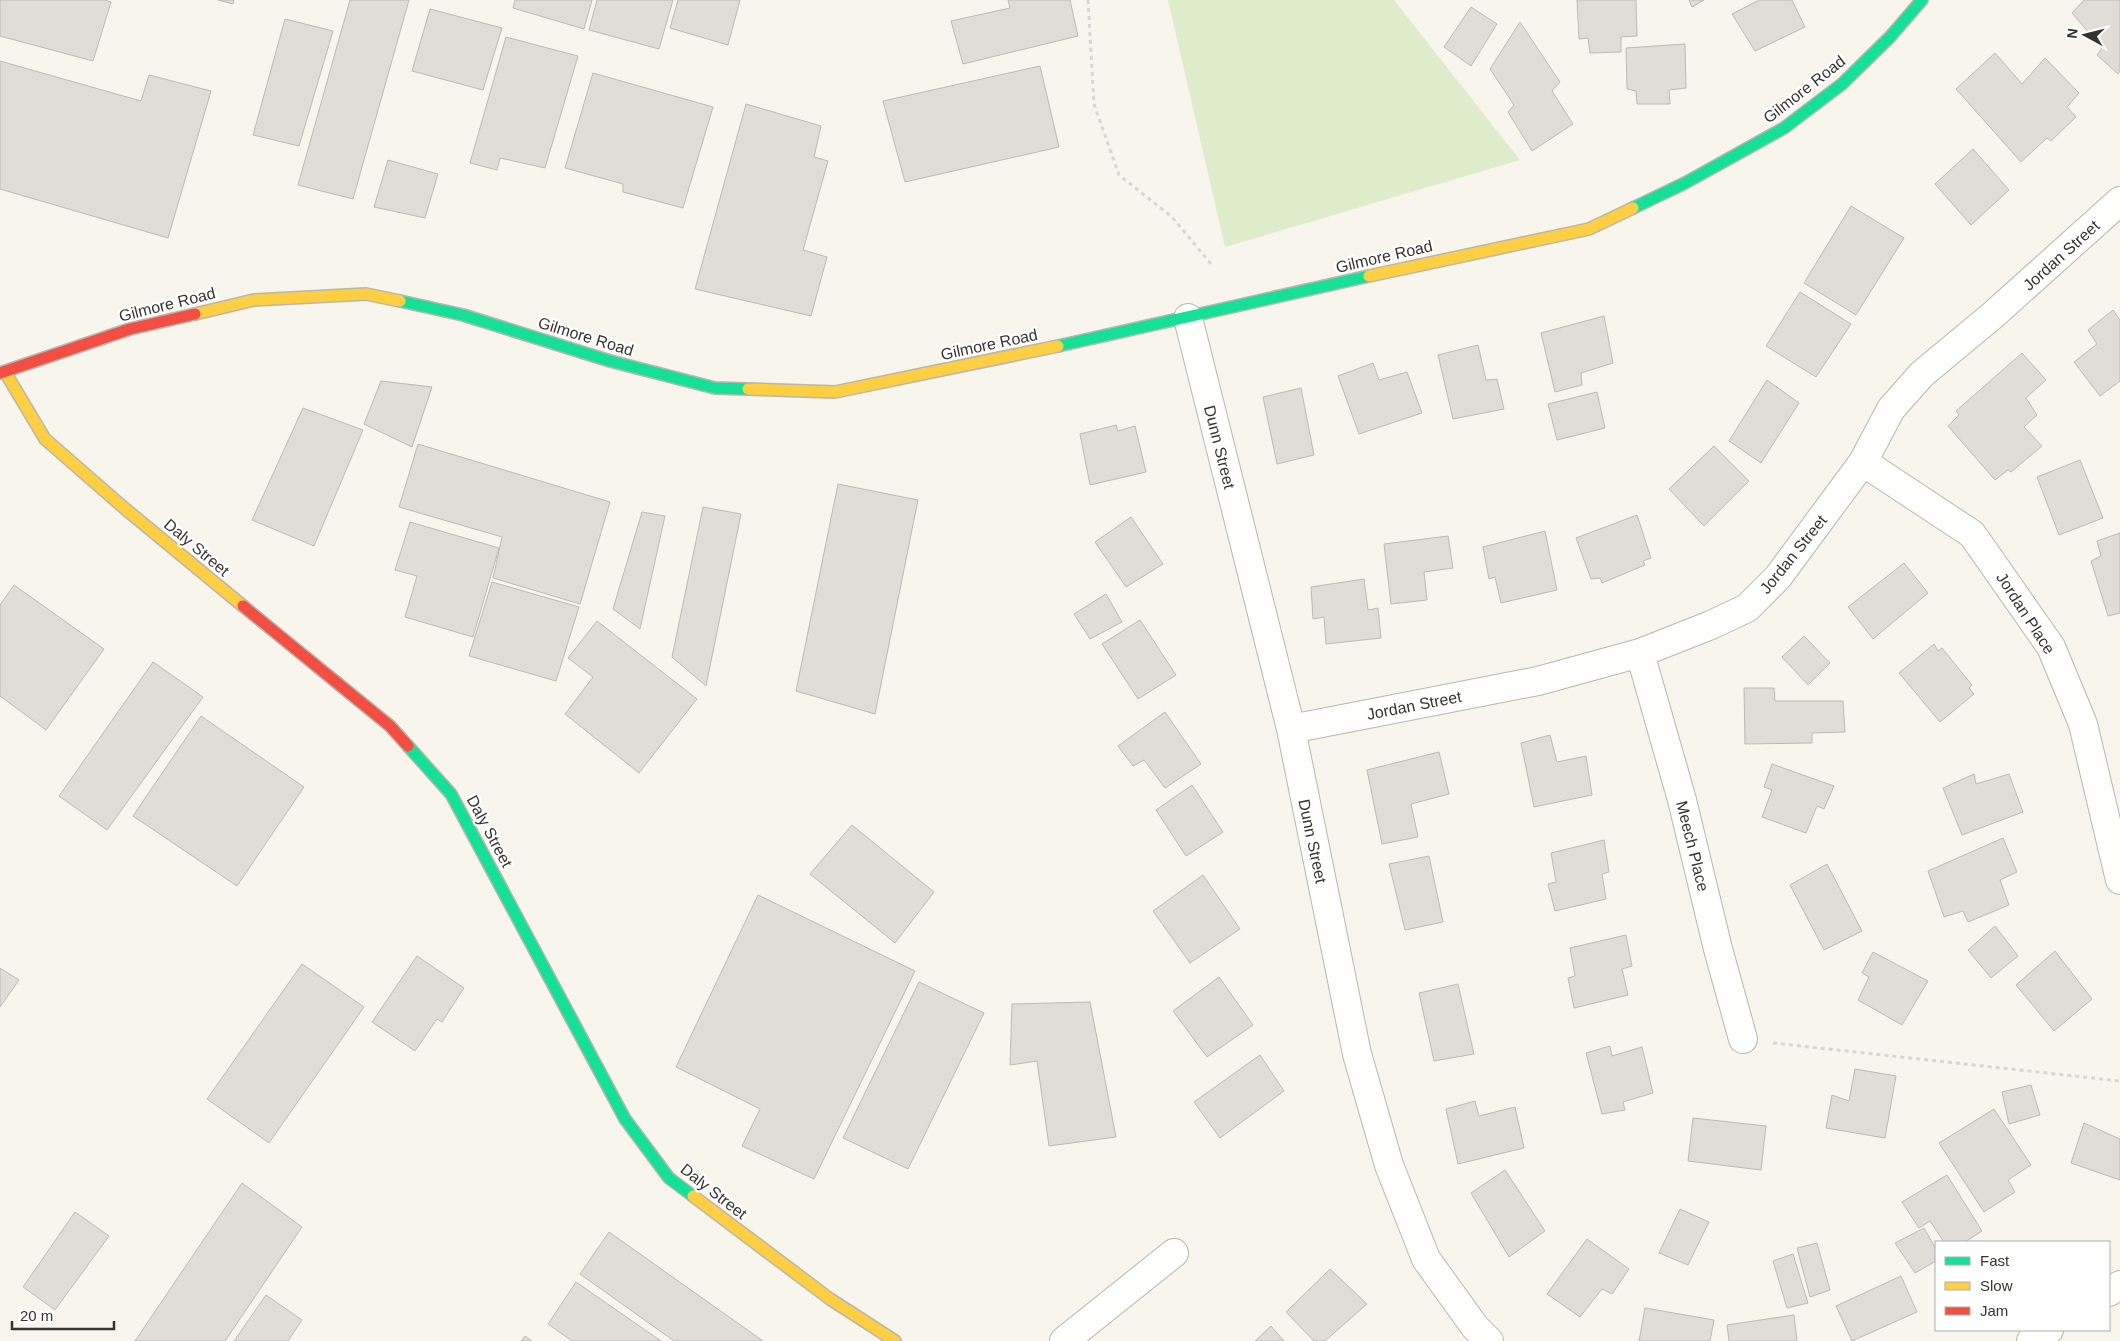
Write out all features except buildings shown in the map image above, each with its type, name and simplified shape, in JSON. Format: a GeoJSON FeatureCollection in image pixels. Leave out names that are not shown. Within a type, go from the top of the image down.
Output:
{"type":"FeatureCollection","features":[{"type":"Feature","properties":{"kind":"street","name":"Gilmore Road"},"geometry":{"type":"LineString","coordinates":[[2,372],[130,329],[254,300],[366,294],[463,315],[610,361],[715,388],[835,392],[1188,318],[1398,269],[1589,229],[1685,183],[1784,128],[1842,84],[1890,36],[1922,0]]}},
{"type":"Feature","properties":{"kind":"street","name":"Jordan Street"},"geometry":{"type":"LineString","coordinates":[[1290,729],[1538,681],[1640,653],[1711,625],[1747,608],[1778,577],[1863,462],[1891,409],[1922,374],[1993,315],[2120,201]]}},
{"type":"Feature","properties":{"kind":"street","name":"Dunn Street"},"geometry":{"type":"LineString","coordinates":[[1188,318],[1290,729],[1357,1054],[1389,1165],[1426,1259],[1475,1336]]}},
{"type":"Feature","properties":{"kind":"street","name":"Daly Street"},"geometry":{"type":"LineString","coordinates":[[2,372],[45,439],[131,513],[390,726],[451,794],[624,1119],[670,1178],[830,1299],[895,1341]]}},
{"type":"Feature","properties":{"kind":"street","name":"Jordan Place"},"geometry":{"type":"LineString","coordinates":[[1863,462],[1972,534],[2051,647],[2083,724],[2120,880]]}},
{"type":"Feature","properties":{"kind":"street","name":"Meech Place"},"geometry":{"type":"LineString","coordinates":[[1640,653],[1682,800],[1718,949],[1743,1039]]}},
{"type":"Feature","properties":{"kind":"street"},"geometry":{"type":"LineString","coordinates":[[1064,1341],[1174,1253]]}},
{"type":"Feature","properties":{"kind":"street"},"geometry":{"type":"LineString","coordinates":[[2031,1341],[2047,1331]]}},
{"type":"Feature","properties":{"kind":"path"},"geometry":{"type":"LineString","coordinates":[[1088,0],[1094,104],[1119,175],[1172,217],[1212,265]]}},
{"type":"Feature","properties":{"kind":"path"},"geometry":{"type":"LineString","coordinates":[[1743,1039],[2120,1081]]}},
{"type":"Feature","properties":{"kind":"green space"},"geometry":{"type":"Polygon","coordinates":[[[1168,0],[1394,0],[1520,160],[1225,247],[1168,0]]]}},
{"type":"Feature","properties":{"kind":"traffic: fast"},"geometry":{"type":"LineString","coordinates":[[1633,208],[1685,183],[1784,128],[1842,84],[1890,37],[1922,0]]}},
{"type":"Feature","properties":{"kind":"traffic: fast"},"geometry":{"type":"LineString","coordinates":[[1058,346],[1369,276]]}},
{"type":"Feature","properties":{"kind":"traffic: fast"},"geometry":{"type":"LineString","coordinates":[[400,301],[463,315],[610,361],[715,388],[748,389]]}},
{"type":"Feature","properties":{"kind":"traffic: fast"},"geometry":{"type":"LineString","coordinates":[[408,746],[451,794],[625,1119],[669,1178],[693,1196]]}},
{"type":"Feature","properties":{"kind":"traffic: slow"},"geometry":{"type":"LineString","coordinates":[[1369,276],[1589,229],[1633,208]]}},
{"type":"Feature","properties":{"kind":"traffic: slow"},"geometry":{"type":"LineString","coordinates":[[195,314],[254,300],[366,294],[400,301]]}},
{"type":"Feature","properties":{"kind":"traffic: slow"},"geometry":{"type":"LineString","coordinates":[[748,389],[835,392],[1058,346]]}},
{"type":"Feature","properties":{"kind":"traffic: slow"},"geometry":{"type":"LineString","coordinates":[[5,372],[45,439],[123,507],[243,606]]}},
{"type":"Feature","properties":{"kind":"traffic: slow"},"geometry":{"type":"LineString","coordinates":[[693,1196],[830,1299],[895,1341]]}},
{"type":"Feature","properties":{"kind":"traffic: jam"},"geometry":{"type":"LineString","coordinates":[[0,373],[130,329],[195,314]]}},
{"type":"Feature","properties":{"kind":"traffic: jam"},"geometry":{"type":"LineString","coordinates":[[243,606],[390,726],[408,746]]}}]}
